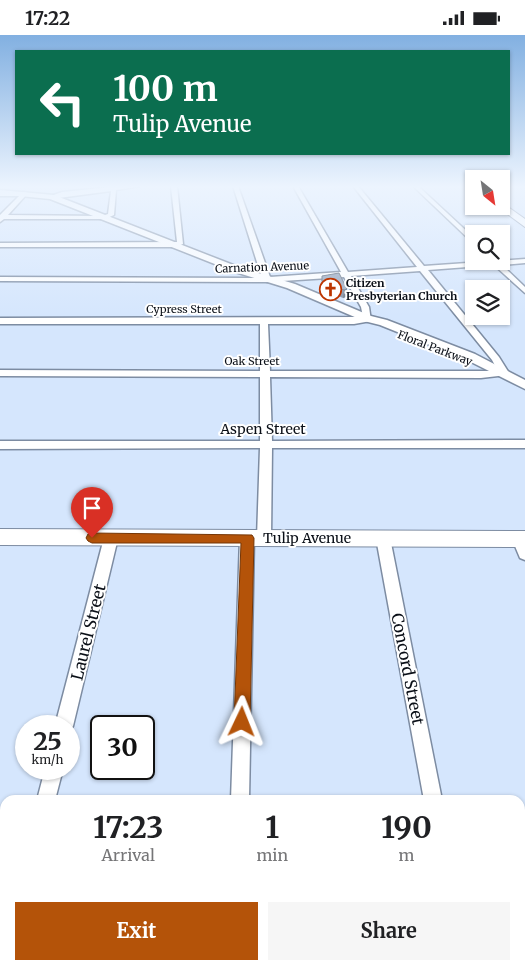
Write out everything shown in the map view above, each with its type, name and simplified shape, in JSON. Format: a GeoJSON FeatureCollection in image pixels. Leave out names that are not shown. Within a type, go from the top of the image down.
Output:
{"type":"FeatureCollection","features":[{"type":"Feature","properties":{"kind":"main road","name":"Tulip Avenue"},"geometry":{"type":"LineString","coordinates":[[0,537],[383,538],[523,544]]}},
{"type":"Feature","properties":{"kind":"street","name":"Floral Parkway"},"geometry":{"type":"LineString","coordinates":[[142,230],[268,279],[284,289],[368,319],[377,326],[421,340],[466,361],[525,378]]}},
{"type":"Feature","properties":{"kind":"street"},"geometry":{"type":"LineString","coordinates":[[0,245],[178,244],[178,230]]}},
{"type":"Feature","properties":{"kind":"street"},"geometry":{"type":"LineString","coordinates":[[251,230],[268,279]]}},
{"type":"Feature","properties":{"kind":"street"},"geometry":{"type":"LineString","coordinates":[[321,230],[365,307],[368,319]]}},
{"type":"Feature","properties":{"kind":"street"},"geometry":{"type":"LineString","coordinates":[[391,230],[496,359],[504,373]]}},
{"type":"Feature","properties":{"kind":"street","name":"Carnation Avenue"},"geometry":{"type":"LineString","coordinates":[[510,262],[525,261]]}},
{"type":"Feature","properties":{"kind":"street","name":"Carnation Avenue"},"geometry":{"type":"LineString","coordinates":[[0,279],[268,279],[465,265]]}},
{"type":"Feature","properties":{"kind":"street"},"geometry":{"type":"LineString","coordinates":[[503,270],[525,291]]}},
{"type":"Feature","properties":{"kind":"street","name":"Cypress Street"},"geometry":{"type":"LineString","coordinates":[[0,321],[354,321],[368,319]]}},
{"type":"Feature","properties":{"kind":"street"},"geometry":{"type":"LineString","coordinates":[[240,795],[256,538],[266,444],[264,321]]}},
{"type":"Feature","properties":{"kind":"street","name":"Oak Street"},"geometry":{"type":"LineString","coordinates":[[0,373],[481,375],[504,373]]}},
{"type":"Feature","properties":{"kind":"street","name":"Floral Parkway"},"geometry":{"type":"LineString","coordinates":[[504,373],[514,381],[525,385]]}},
{"type":"Feature","properties":{"kind":"street","name":"Aspen Street"},"geometry":{"type":"LineString","coordinates":[[0,445],[525,444]]}},
{"type":"Feature","properties":{"kind":"street","name":"Laurel Street"},"geometry":{"type":"LineString","coordinates":[[67,715],[111,538]]}},
{"type":"Feature","properties":{"kind":"street","name":"Concord Street"},"geometry":{"type":"LineString","coordinates":[[383,538],[432,795]]}},
{"type":"Feature","properties":{"kind":"street"},"geometry":{"type":"LineString","coordinates":[[47,795],[51,780]]}},
{"type":"Feature","properties":{"kind":"building"},"geometry":{"type":"Polygon","coordinates":[[[339,273],[347,289],[344,290],[322,281],[322,276],[339,273]]]}},
{"type":"Feature","properties":{"kind":"place","name":"Citizen Presbyterian Church"},"geometry":{"type":"Point","coordinates":[330,289]}},
{"type":"Feature","properties":{"kind":"route"},"geometry":{"type":"LineString","coordinates":[[92,538],[248,538],[242,722]]}}]}
